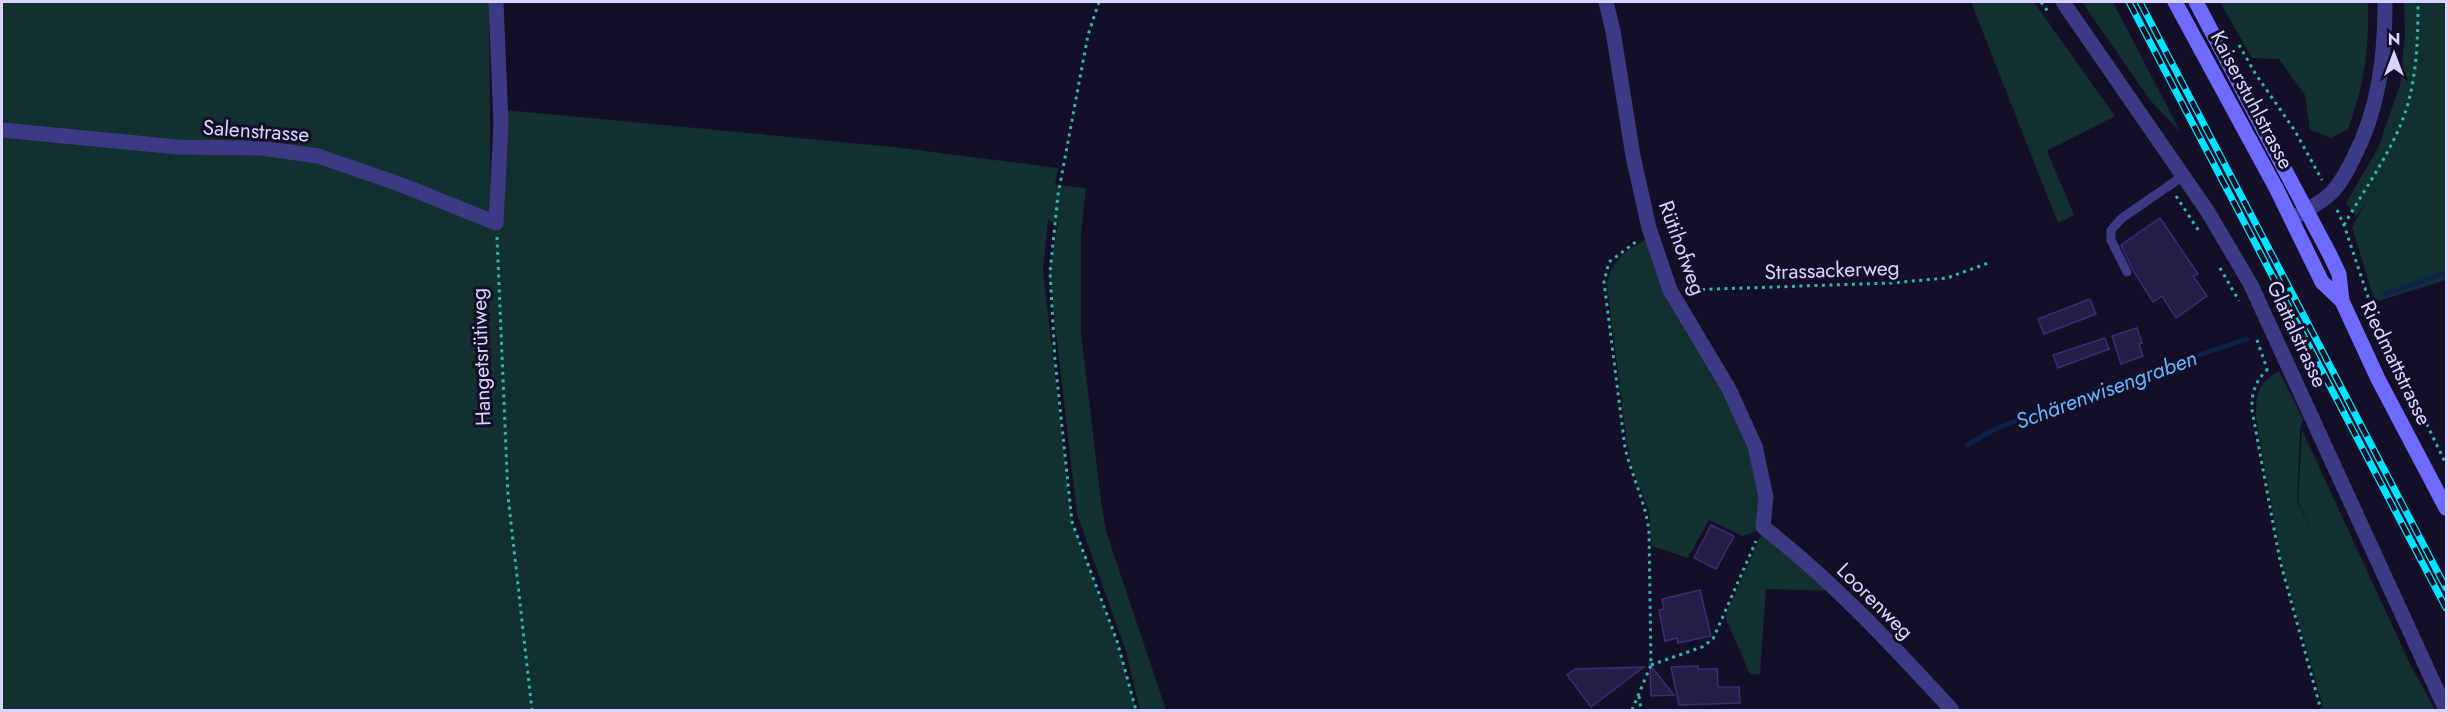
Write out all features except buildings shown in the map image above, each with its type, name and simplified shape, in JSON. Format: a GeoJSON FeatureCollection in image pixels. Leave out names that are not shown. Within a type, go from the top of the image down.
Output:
{"type":"FeatureCollection","features":[{"type":"Feature","properties":{"kind":"main road","name":"Kaiserstuhlstrasse"},"geometry":{"type":"LineString","coordinates":[[2175,2],[2291,219]]}},
{"type":"Feature","properties":{"kind":"main road","name":"Kaiserstuhlstrasse"},"geometry":{"type":"LineString","coordinates":[[2196,2],[2307,210]]}},
{"type":"Feature","properties":{"kind":"main road","name":"Riedmattstrasse"},"geometry":{"type":"LineString","coordinates":[[2307,210],[2339,274],[2342,301],[2378,379],[2446,508]]}},
{"type":"Feature","properties":{"kind":"main road","name":"Riedmattstrasse"},"geometry":{"type":"LineString","coordinates":[[2291,219],[2322,282],[2342,301]]}},
{"type":"Feature","properties":{"kind":"street"},"geometry":{"type":"LineString","coordinates":[[496,2],[501,123],[496,223]]}},
{"type":"Feature","properties":{"kind":"street","name":"Rütihofweg"},"geometry":{"type":"LineString","coordinates":[[1606,2],[1648,228],[1670,290],[1729,389],[1755,446],[1766,497],[1763,527]]}},
{"type":"Feature","properties":{"kind":"street","name":"Glattalstrasse"},"geometry":{"type":"LineString","coordinates":[[2063,2],[2183,176],[2251,285],[2446,710]]}},
{"type":"Feature","properties":{"kind":"street"},"geometry":{"type":"LineString","coordinates":[[2291,219],[2330,195],[2348,171],[2364,135],[2373,112],[2384,60],[2385,2]]}},
{"type":"Feature","properties":{"kind":"street","name":"Salenstrasse"},"geometry":{"type":"LineString","coordinates":[[2,130],[178,147],[261,148],[318,156],[402,185],[496,223]]}},
{"type":"Feature","properties":{"kind":"street","name":"Loorenweg"},"geometry":{"type":"LineString","coordinates":[[1763,527],[1797,554],[1909,663],[1952,711]]}},
{"type":"Feature","properties":{"kind":"lane"},"geometry":{"type":"LineString","coordinates":[[2127,272],[2111,240],[2111,230],[2122,218],[2183,176]]}},
{"type":"Feature","properties":{"kind":"path"},"geometry":{"type":"LineString","coordinates":[[1099,2],[1088,35],[1058,195],[1050,272],[1055,360],[1072,522],[1117,641],[1136,711]]}},
{"type":"Feature","properties":{"kind":"path"},"geometry":{"type":"LineString","coordinates":[[2344,225],[2396,134],[2406,108],[2413,82],[2418,2]]}},
{"type":"Feature","properties":{"kind":"path","name":"Hangetsrütiweg"},"geometry":{"type":"LineString","coordinates":[[496,223],[508,496],[532,711]]}},
{"type":"Feature","properties":{"kind":"path"},"geometry":{"type":"LineString","coordinates":[[1632,711],[1651,665],[1647,511],[1630,472],[1625,448],[1604,282],[1609,262],[1638,241],[1648,228]]}},
{"type":"Feature","properties":{"kind":"path","name":"Strassackerweg"},"geometry":{"type":"LineString","coordinates":[[1670,290],[1890,283],[1947,278],[1991,262]]}},
{"type":"Feature","properties":{"kind":"path"},"geometry":{"type":"LineString","coordinates":[[2287,361],[2267,369],[2255,386],[2251,397],[2252,410],[2280,561],[2321,711]]}},
{"type":"Feature","properties":{"kind":"path"},"geometry":{"type":"LineString","coordinates":[[1651,665],[1702,647],[1713,639],[1763,527]]}},
{"type":"Feature","properties":{"kind":"path"},"geometry":{"type":"LineString","coordinates":[[1638,694],[1641,711]]}},
{"type":"Feature","properties":{"kind":"green space"},"geometry":{"type":"Polygon","coordinates":[[[2,2],[489,2],[491,226],[506,110],[894,147],[1058,168],[1055,185],[1086,188],[1081,234],[1081,333],[1106,531],[1166,710],[1140,710],[1125,648],[1077,514],[1049,273],[1058,223],[1048,221],[1043,270],[1072,522],[1117,641],[1136,710],[2,710],[2,2]]]}},
{"type":"Feature","properties":{"kind":"green space"},"geometry":{"type":"Polygon","coordinates":[[[1971,2],[2034,2],[2115,116],[2047,151],[2074,215],[2058,223],[1971,2]]]}},
{"type":"Feature","properties":{"kind":"green space"},"geometry":{"type":"Polygon","coordinates":[[[2082,2],[2113,2],[2181,133],[2150,100],[2082,2]]]}},
{"type":"Feature","properties":{"kind":"green space"},"geometry":{"type":"Polygon","coordinates":[[[2220,2],[2368,2],[2365,66],[2348,129],[2331,138],[2310,130],[2305,95],[2279,59],[2252,58],[2220,2]]]}},
{"type":"Feature","properties":{"kind":"green space"},"geometry":{"type":"Polygon","coordinates":[[[2404,2],[2446,2],[2446,280],[2375,302],[2352,227],[2368,199],[2356,217],[2346,203],[2378,148],[2400,85],[2405,34],[2404,2]]]}},
{"type":"Feature","properties":{"kind":"green space"},"geometry":{"type":"Polygon","coordinates":[[[1647,239],[1752,446],[1763,496],[1757,531],[1743,536],[1709,520],[1688,558],[1652,546],[1649,511],[1633,471],[1627,444],[1607,284],[1616,261],[1647,239]]]}},
{"type":"Feature","properties":{"kind":"green space"},"geometry":{"type":"Polygon","coordinates":[[[2279,371],[2303,419],[2300,430],[2297,501],[2312,532],[2298,501],[2302,430],[2410,664],[2435,710],[2324,710],[2282,564],[2256,418],[2259,390],[2279,371]]]}},
{"type":"Feature","properties":{"kind":"green space"},"geometry":{"type":"Polygon","coordinates":[[[1766,533],[1833,591],[1766,589],[1760,674],[1750,674],[1725,617],[1760,537],[1766,533]]]}},
{"type":"Feature","properties":{"kind":"waterway","name":"Schärenwisengraben"},"geometry":{"type":"LineString","coordinates":[[2385,294],[2446,273]]}},
{"type":"Feature","properties":{"kind":"waterway","name":"Schärenwisengraben"},"geometry":{"type":"LineString","coordinates":[[1968,445],[1998,428],[2078,398],[2093,390],[2247,339]]}},
{"type":"Feature","properties":{"kind":"railway"},"geometry":{"type":"LineString","coordinates":[[2129,2],[2446,608]]}},
{"type":"Feature","properties":{"kind":"railway"},"geometry":{"type":"LineString","coordinates":[[2140,2],[2446,588]]}}]}
